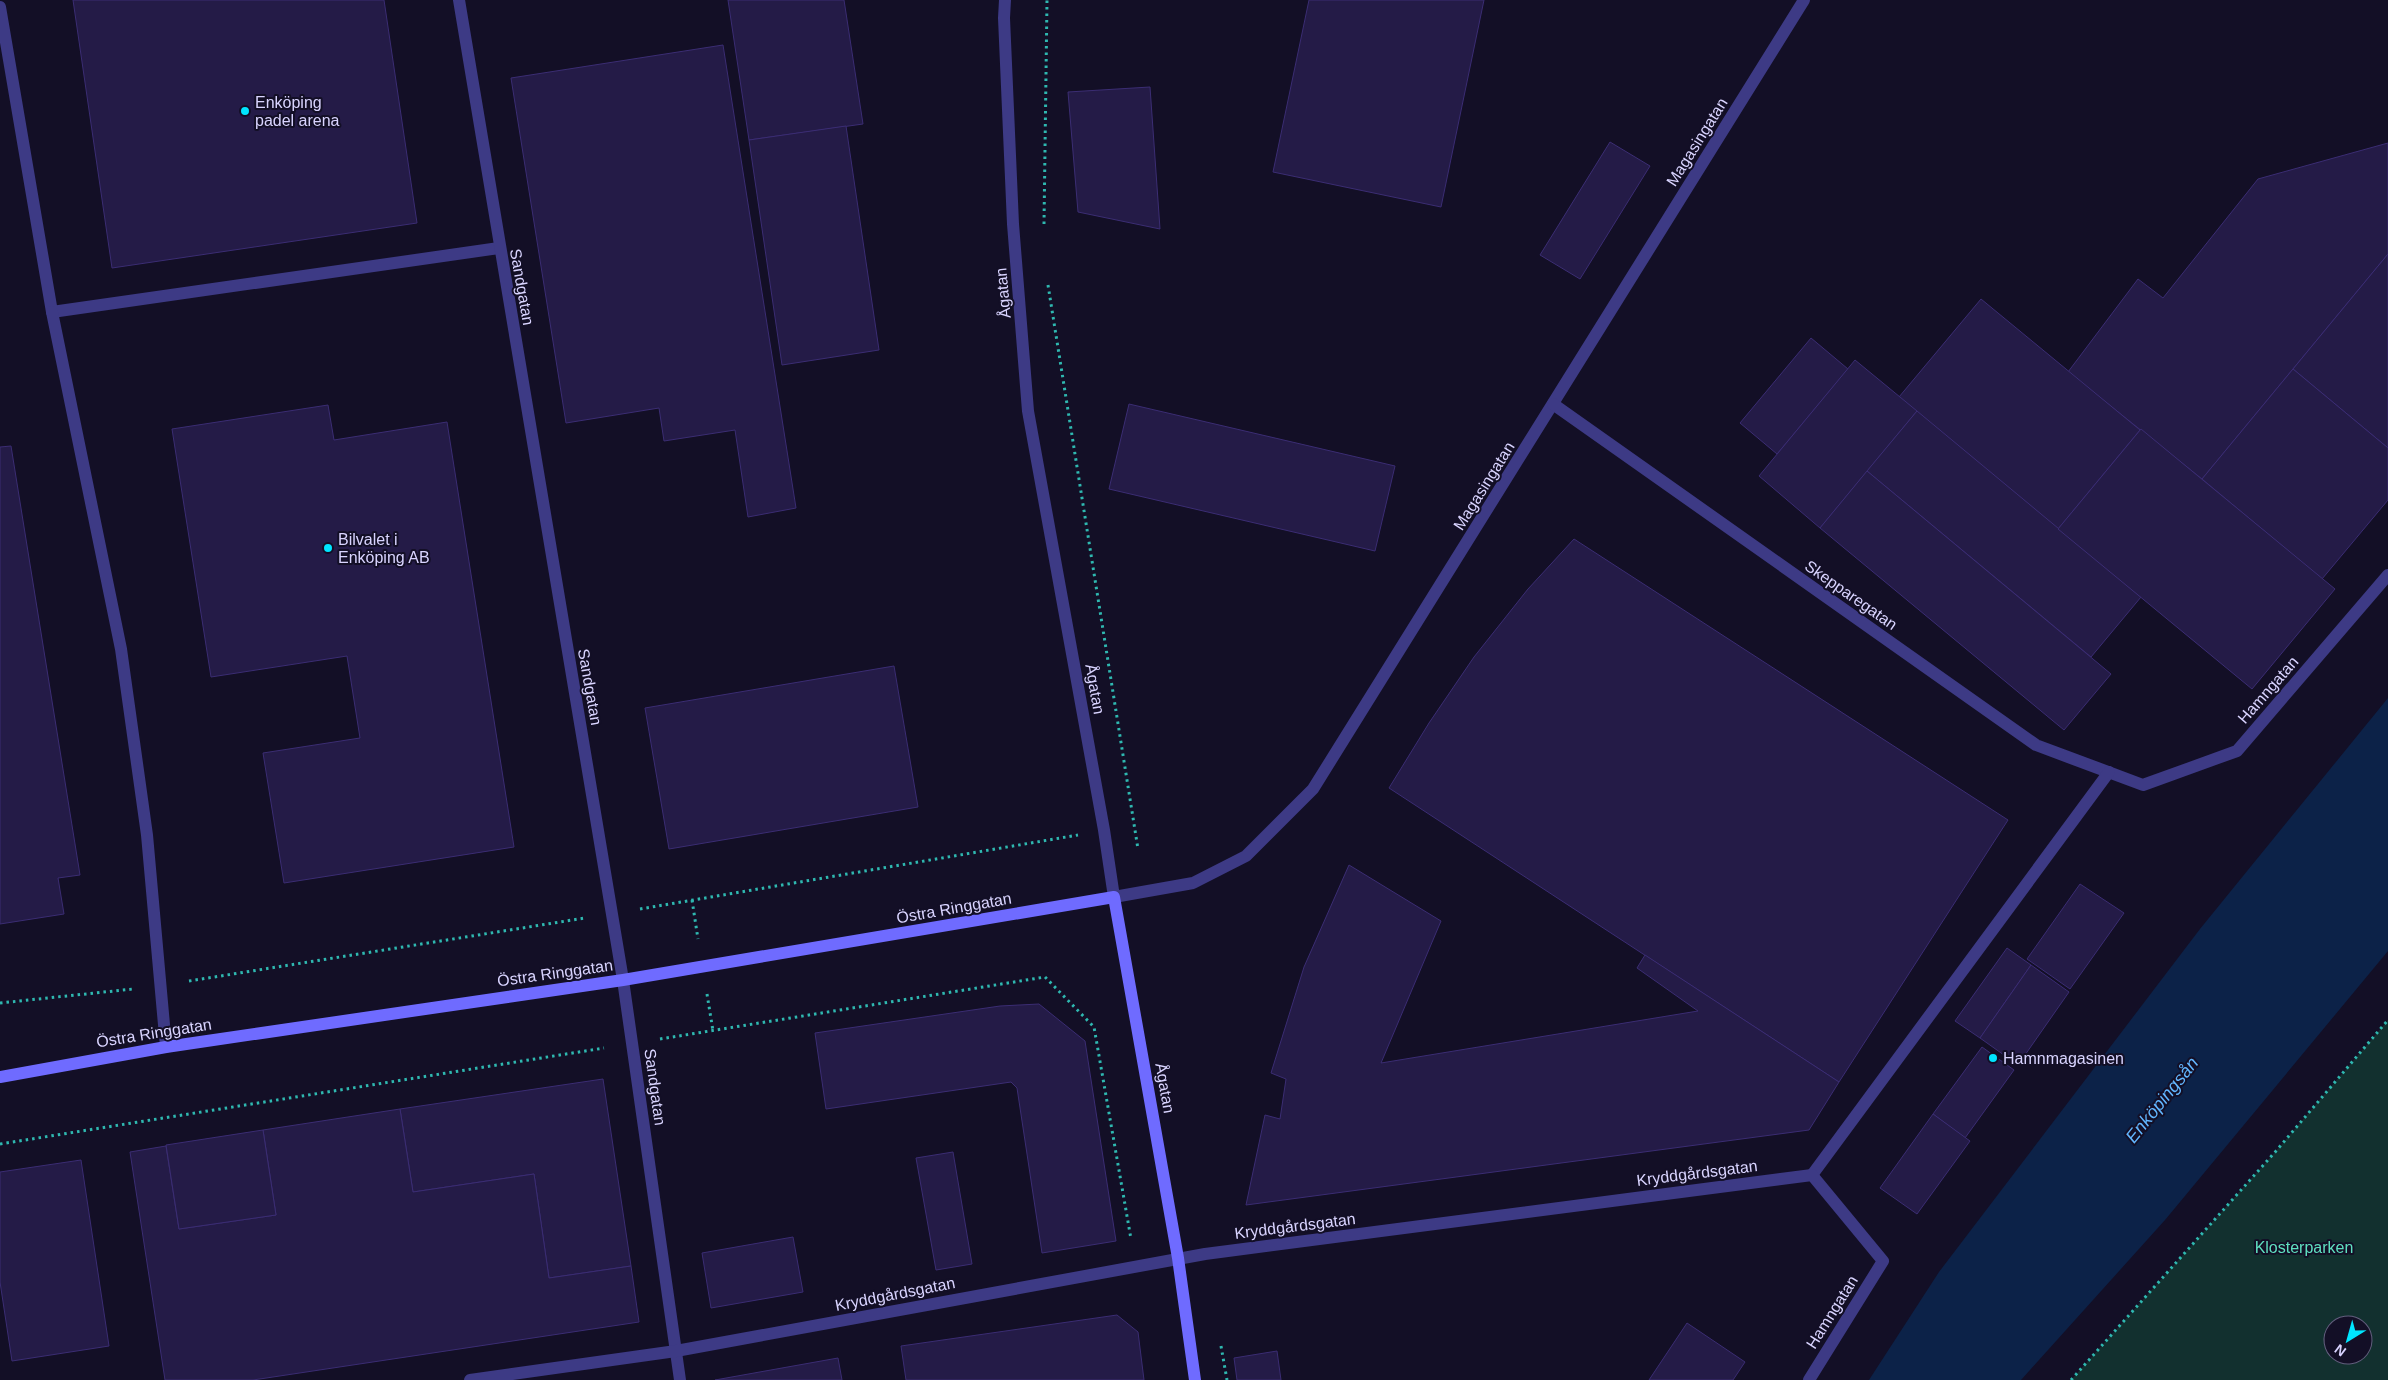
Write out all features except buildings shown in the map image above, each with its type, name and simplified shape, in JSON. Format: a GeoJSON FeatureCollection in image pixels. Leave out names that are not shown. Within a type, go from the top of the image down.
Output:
{"type":"FeatureCollection","features":[{"type":"Feature","properties":{"kind":"street","name":"Sandgatan"},"geometry":{"type":"LineString","coordinates":[[459,0],[623,980],[680,1380]]}},
{"type":"Feature","properties":{"kind":"street","name":"Ågatan"},"geometry":{"type":"LineString","coordinates":[[1005,0],[1004,18],[1013,224],[1028,411],[1104,830],[1114,897],[1178,1258],[1195,1380]]}},
{"type":"Feature","properties":{"kind":"street","name":"Magasingatan"},"geometry":{"type":"LineString","coordinates":[[1114,897],[1193,884],[1246,856],[1313,789],[1804,0]]}},
{"type":"Feature","properties":{"kind":"street"},"geometry":{"type":"LineString","coordinates":[[0,8],[52,312],[121,649],[146,835],[166,1047]]}},
{"type":"Feature","properties":{"kind":"street"},"geometry":{"type":"LineString","coordinates":[[52,312],[499,248]]}},
{"type":"Feature","properties":{"kind":"street","name":"Skepparegatan"},"geometry":{"type":"LineString","coordinates":[[1553,404],[2036,745],[2143,785]]}},
{"type":"Feature","properties":{"kind":"street","name":"Hamngatan"},"geometry":{"type":"LineString","coordinates":[[2143,785],[2237,751],[2388,575]]}},
{"type":"Feature","properties":{"kind":"street"},"geometry":{"type":"LineString","coordinates":[[1812,1174],[2109,772]]}},
{"type":"Feature","properties":{"kind":"street","name":"Östra Ringgatan"},"geometry":{"type":"LineString","coordinates":[[0,1077],[166,1047],[623,980],[1114,897]]}},
{"type":"Feature","properties":{"kind":"street","name":"Hamngatan"},"geometry":{"type":"LineString","coordinates":[[1809,1380],[1883,1261],[1812,1174]]}},
{"type":"Feature","properties":{"kind":"street","name":"Kryddgårdsgatan"},"geometry":{"type":"LineString","coordinates":[[470,1380],[676,1351],[1178,1258],[1812,1174]]}},
{"type":"Feature","properties":{"kind":"path"},"geometry":{"type":"LineString","coordinates":[[1043,233],[1047,0]]}},
{"type":"Feature","properties":{"kind":"path"},"geometry":{"type":"LineString","coordinates":[[0,1003],[159,986],[612,914],[1135,825],[1048,281]]}},
{"type":"Feature","properties":{"kind":"path"},"geometry":{"type":"LineString","coordinates":[[2071,1380],[2276,1152],[2388,1020]]}},
{"type":"Feature","properties":{"kind":"green space","name":"Klosterparken"},"geometry":{"type":"Polygon","coordinates":[[[2388,1020],[2388,1380],[2071,1380],[2276,1151],[2388,1020]]]}},
{"type":"Feature","properties":{"kind":"water","name":"Enköpingsån"},"geometry":{"type":"Polygon","coordinates":[[[2388,698],[2388,951],[2165,1220],[2021,1380],[1869,1380],[1939,1272],[2200,929],[2388,698]]]}},
{"type":"Feature","properties":{"kind":"place","name":"Enköping padel arena"},"geometry":{"type":"Point","coordinates":[245,111]}},
{"type":"Feature","properties":{"kind":"place","name":"Bilvalet i Enköping AB"},"geometry":{"type":"Point","coordinates":[328,548]}},
{"type":"Feature","properties":{"kind":"place","name":"Hamnmagasinen"},"geometry":{"type":"Point","coordinates":[1993,1058]}}]}
